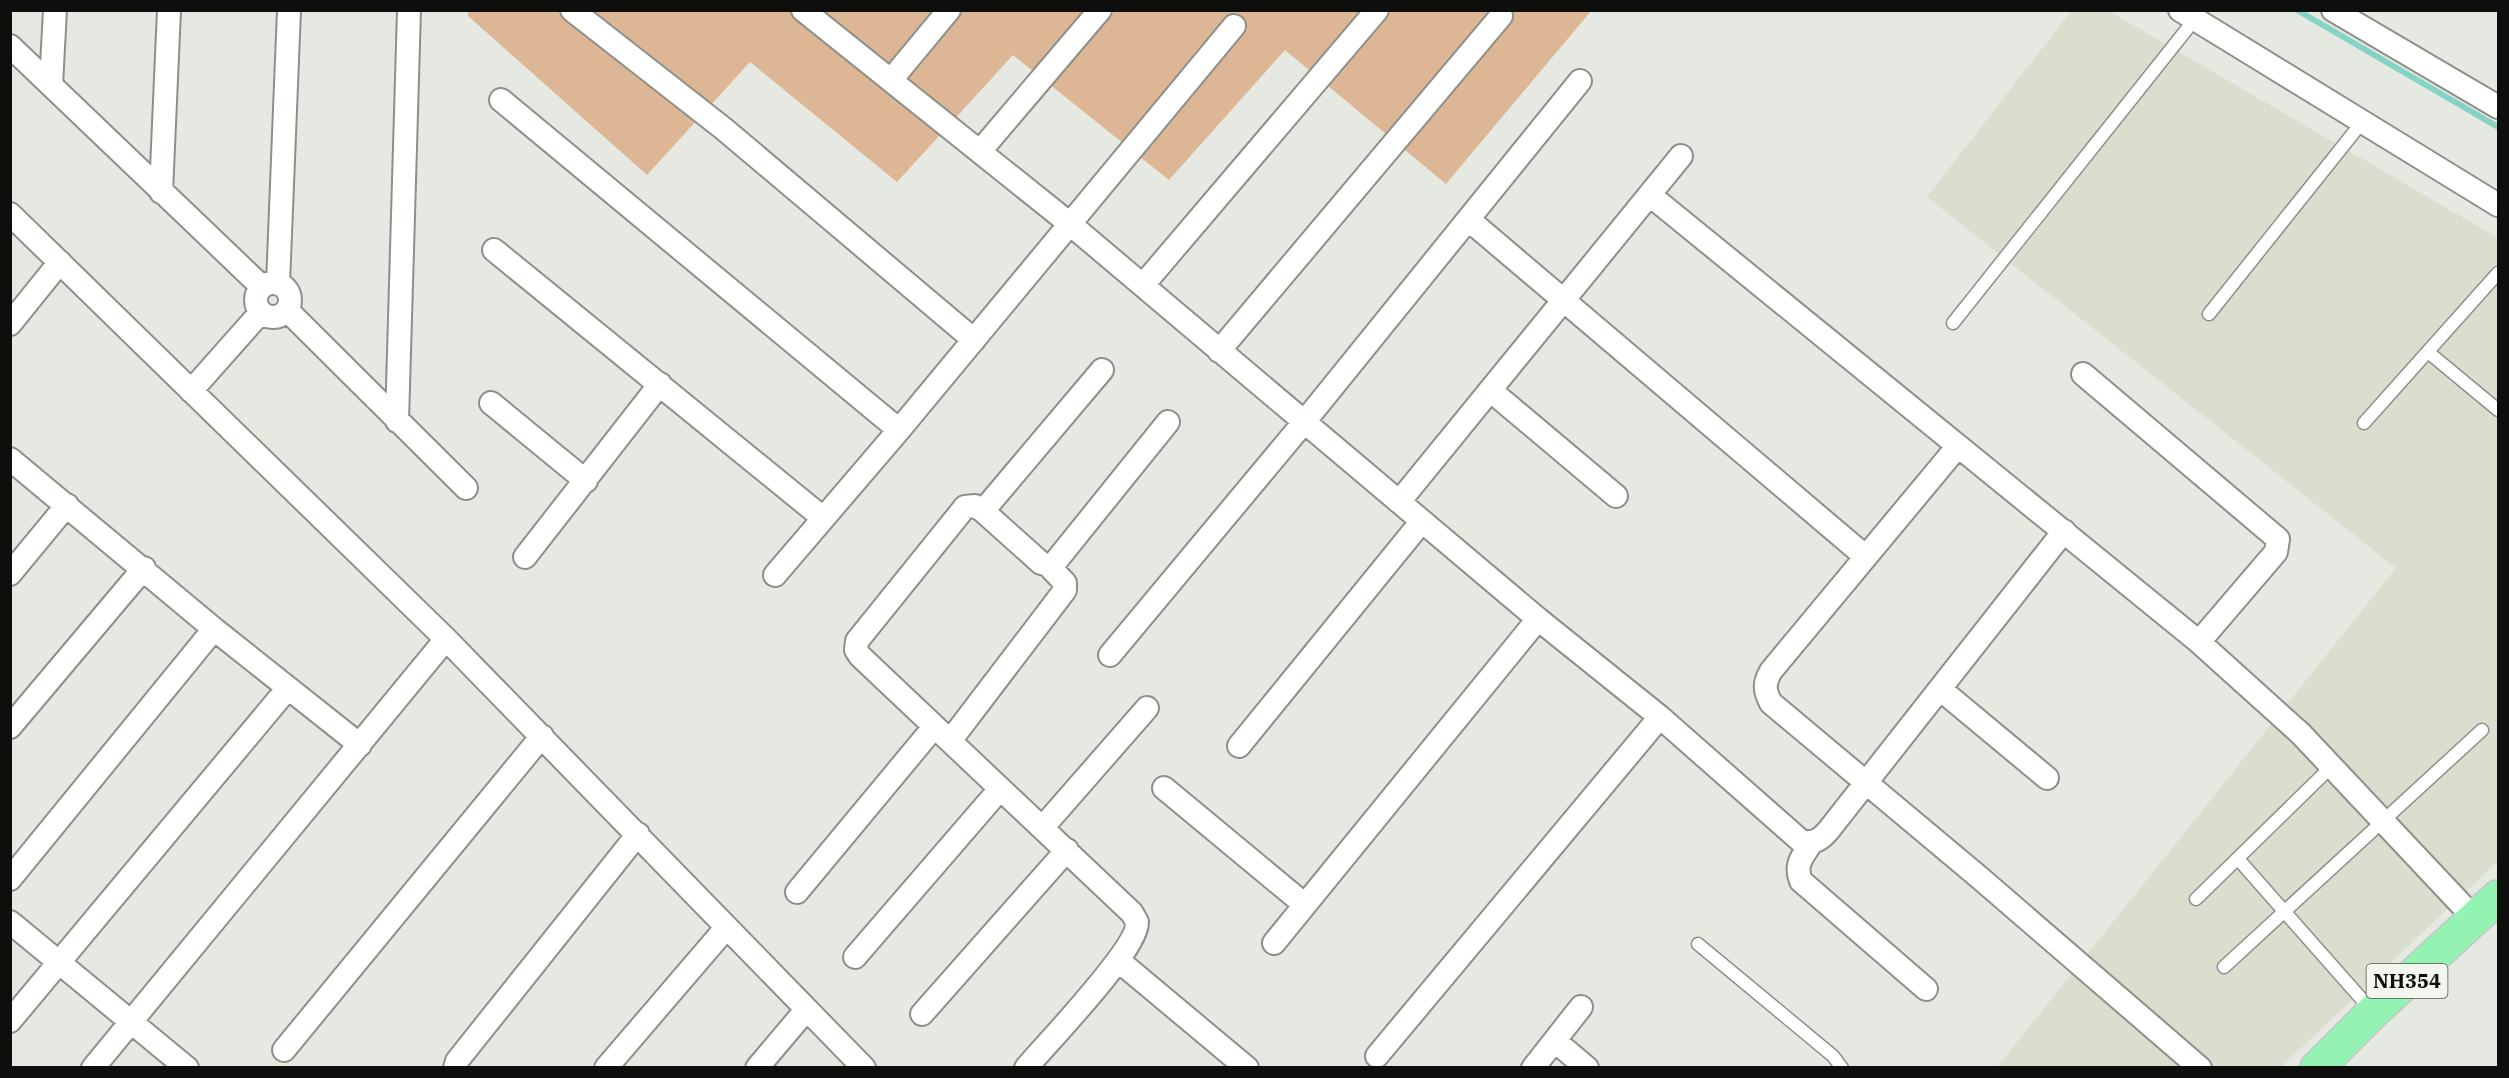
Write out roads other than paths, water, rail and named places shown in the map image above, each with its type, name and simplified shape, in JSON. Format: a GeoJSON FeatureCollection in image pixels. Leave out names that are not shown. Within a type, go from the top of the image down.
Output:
{"type":"FeatureCollection","features":[{"type":"Feature","properties":{"kind":"highway","name":"NH354"},"geometry":{"type":"LineString","coordinates":[[2317,1068],[2373,1012],[2499,897]]}},
{"type":"Feature","properties":{"kind":"street"},"geometry":{"type":"LineString","coordinates":[[51,85],[55,10]]}},
{"type":"Feature","properties":{"kind":"street"},"geometry":{"type":"LineString","coordinates":[[161,192],[169,10]]}},
{"type":"Feature","properties":{"kind":"street"},"geometry":{"type":"LineString","coordinates":[[10,46],[161,192],[270,285],[283,286],[290,300],[287,310],[277,317],[261,312],[256,296],[270,285],[289,10]]}},
{"type":"Feature","properties":{"kind":"street"},"geometry":{"type":"LineString","coordinates":[[397,421],[409,10]]}},
{"type":"Feature","properties":{"kind":"street"},"geometry":{"type":"LineString","coordinates":[[572,10],[724,129],[975,340]]}},
{"type":"Feature","properties":{"kind":"street"},"geometry":{"type":"LineString","coordinates":[[803,10],[981,150],[1070,224],[1538,619],[1660,717],[1802,842],[1820,839],[1828,831],[2064,531]]}},
{"type":"Feature","properties":{"kind":"street"},"geometry":{"type":"LineString","coordinates":[[891,80],[949,10]]}},
{"type":"Feature","properties":{"kind":"street"},"geometry":{"type":"LineString","coordinates":[[981,150],[1100,10]]}},
{"type":"Feature","properties":{"kind":"street"},"geometry":{"type":"LineString","coordinates":[[1143,285],[1377,10]]}},
{"type":"Feature","properties":{"kind":"street"},"geometry":{"type":"LineString","coordinates":[[2333,10],[2499,107]]}},
{"type":"Feature","properties":{"kind":"street"},"geometry":{"type":"LineString","coordinates":[[2188,15],[2499,205]]}},
{"type":"Feature","properties":{"kind":"street"},"geometry":{"type":"LineString","coordinates":[[1219,351],[1501,16]]}},
{"type":"Feature","properties":{"kind":"street"},"geometry":{"type":"LineString","coordinates":[[775,575],[975,340],[1234,26]]}},
{"type":"Feature","properties":{"kind":"street"},"geometry":{"type":"LineString","coordinates":[[1110,655],[1305,421],[1580,81]]}},
{"type":"Feature","properties":{"kind":"street"},"geometry":{"type":"LineString","coordinates":[[501,100],[899,430]]}},
{"type":"Feature","properties":{"kind":"street"},"geometry":{"type":"LineString","coordinates":[[1399,502],[1563,299],[1651,196],[1681,156]]}},
{"type":"Feature","properties":{"kind":"street"},"geometry":{"type":"LineString","coordinates":[[1651,196],[2199,642],[2301,734],[2475,919]]}},
{"type":"Feature","properties":{"kind":"street"},"geometry":{"type":"LineString","coordinates":[[10,214],[446,639],[639,834],[726,928],[864,1068]]}},
{"type":"Feature","properties":{"kind":"street"},"geometry":{"type":"LineString","coordinates":[[1469,220],[1866,557]]}},
{"type":"Feature","properties":{"kind":"street"},"geometry":{"type":"LineString","coordinates":[[494,250],[823,518]]}},
{"type":"Feature","properties":{"kind":"street"},"geometry":{"type":"LineString","coordinates":[[10,324],[60,262]]}},
{"type":"Feature","properties":{"kind":"street"},"geometry":{"type":"LineString","coordinates":[[287,310],[466,488]]}},
{"type":"Feature","properties":{"kind":"street"},"geometry":{"type":"LineString","coordinates":[[190,391],[261,312]]}},
{"type":"Feature","properties":{"kind":"street"},"geometry":{"type":"LineString","coordinates":[[983,511],[1102,370]]}},
{"type":"Feature","properties":{"kind":"street"},"geometry":{"type":"LineString","coordinates":[[2083,374],[2278,539],[2276,552],[2199,642]]}},
{"type":"Feature","properties":{"kind":"street"},"geometry":{"type":"LineString","coordinates":[[525,557],[660,384]]}},
{"type":"Feature","properties":{"kind":"street"},"geometry":{"type":"LineString","coordinates":[[1490,390],[1616,496]]}},
{"type":"Feature","properties":{"kind":"street"},"geometry":{"type":"LineString","coordinates":[[491,403],[586,481]]}},
{"type":"Feature","properties":{"kind":"street"},"geometry":{"type":"LineString","coordinates":[[1049,566],[1056,563],[1168,422]]}},
{"type":"Feature","properties":{"kind":"street"},"geometry":{"type":"LineString","coordinates":[[1958,446],[1771,671],[1764,687],[1771,703],[1989,885],[2200,1068]]}},
{"type":"Feature","properties":{"kind":"street"},"geometry":{"type":"LineString","coordinates":[[10,459],[144,568],[214,629],[360,744]]}},
{"type":"Feature","properties":{"kind":"street"},"geometry":{"type":"LineString","coordinates":[[10,574],[67,505]]}},
{"type":"Feature","properties":{"kind":"street"},"geometry":{"type":"LineString","coordinates":[[797,892],[942,734],[1065,590],[1065,583],[1049,566],[1041,563],[983,511],[970,506],[960,511],[857,641],[856,650],[860,656],[942,734],[1000,789],[1067,850],[1132,913],[1137,922],[1135,935],[1119,961],[1026,1068]]}},
{"type":"Feature","properties":{"kind":"street"},"geometry":{"type":"LineString","coordinates":[[1239,746],[1422,521]]}},
{"type":"Feature","properties":{"kind":"street"},"geometry":{"type":"LineString","coordinates":[[10,727],[144,568]]}},
{"type":"Feature","properties":{"kind":"street"},"geometry":{"type":"LineString","coordinates":[[1274,942],[1538,619]]}},
{"type":"Feature","properties":{"kind":"street"},"geometry":{"type":"LineString","coordinates":[[10,879],[214,629]]}},
{"type":"Feature","properties":{"kind":"street"},"geometry":{"type":"LineString","coordinates":[[93,1068],[446,639]]}},
{"type":"Feature","properties":{"kind":"street"},"geometry":{"type":"LineString","coordinates":[[10,1021],[288,688]]}},
{"type":"Feature","properties":{"kind":"street"},"geometry":{"type":"LineString","coordinates":[[1940,689],[2048,778]]}},
{"type":"Feature","properties":{"kind":"street"},"geometry":{"type":"LineString","coordinates":[[1043,827],[1147,708]]}},
{"type":"Feature","properties":{"kind":"street"},"geometry":{"type":"LineString","coordinates":[[1377,1056],[1660,717]]}},
{"type":"Feature","properties":{"kind":"street"},"geometry":{"type":"LineString","coordinates":[[284,1050],[542,736]]}},
{"type":"Feature","properties":{"kind":"street"},"geometry":{"type":"LineString","coordinates":[[1164,788],[1305,905]]}},
{"type":"Feature","properties":{"kind":"street"},"geometry":{"type":"LineString","coordinates":[[855,957],[1000,789]]}},
{"type":"Feature","properties":{"kind":"street"},"geometry":{"type":"LineString","coordinates":[[455,1068],[457,1061],[639,834]]}},
{"type":"Feature","properties":{"kind":"street"},"geometry":{"type":"LineString","coordinates":[[1812,842],[1797,864],[1797,872],[1801,881],[1926,989]]}},
{"type":"Feature","properties":{"kind":"street"},"geometry":{"type":"LineString","coordinates":[[922,1014],[1067,850]]}},
{"type":"Feature","properties":{"kind":"street"},"geometry":{"type":"LineString","coordinates":[[10,922],[187,1068]]}},
{"type":"Feature","properties":{"kind":"street"},"geometry":{"type":"LineString","coordinates":[[606,1068],[726,928]]}},
{"type":"Feature","properties":{"kind":"street"},"geometry":{"type":"LineString","coordinates":[[1119,961],[1247,1068]]}},
{"type":"Feature","properties":{"kind":"street"},"geometry":{"type":"LineString","coordinates":[[1533,1068],[1581,1007]]}},
{"type":"Feature","properties":{"kind":"street"},"geometry":{"type":"LineString","coordinates":[[757,1068],[806,1010]]}},
{"type":"Feature","properties":{"kind":"street"},"geometry":{"type":"LineString","coordinates":[[1555,1041],[1587,1068]]}},
{"type":"Feature","properties":{"kind":"lane"},"geometry":{"type":"LineString","coordinates":[[1953,323],[2188,15]]}},
{"type":"Feature","properties":{"kind":"lane"},"geometry":{"type":"LineString","coordinates":[[2209,314],[2363,121]]}},
{"type":"Feature","properties":{"kind":"lane"},"geometry":{"type":"LineString","coordinates":[[2364,423],[2499,273]]}},
{"type":"Feature","properties":{"kind":"lane"},"geometry":{"type":"LineString","coordinates":[[2428,352],[2499,410]]}},
{"type":"Feature","properties":{"kind":"lane"},"geometry":{"type":"LineString","coordinates":[[2224,966],[2482,730]]}},
{"type":"Feature","properties":{"kind":"lane"},"geometry":{"type":"LineString","coordinates":[[2196,899],[2239,860],[2331,767]]}},
{"type":"Feature","properties":{"kind":"lane"},"geometry":{"type":"LineString","coordinates":[[2239,860],[2373,1012]]}},
{"type":"Feature","properties":{"kind":"lane"},"geometry":{"type":"LineString","coordinates":[[1698,944],[1833,1056],[1842,1068]]}},
{"type":"Feature","properties":{"kind":"waterway"},"geometry":{"type":"LineString","coordinates":[[2297,10],[2498,127]]}}]}
